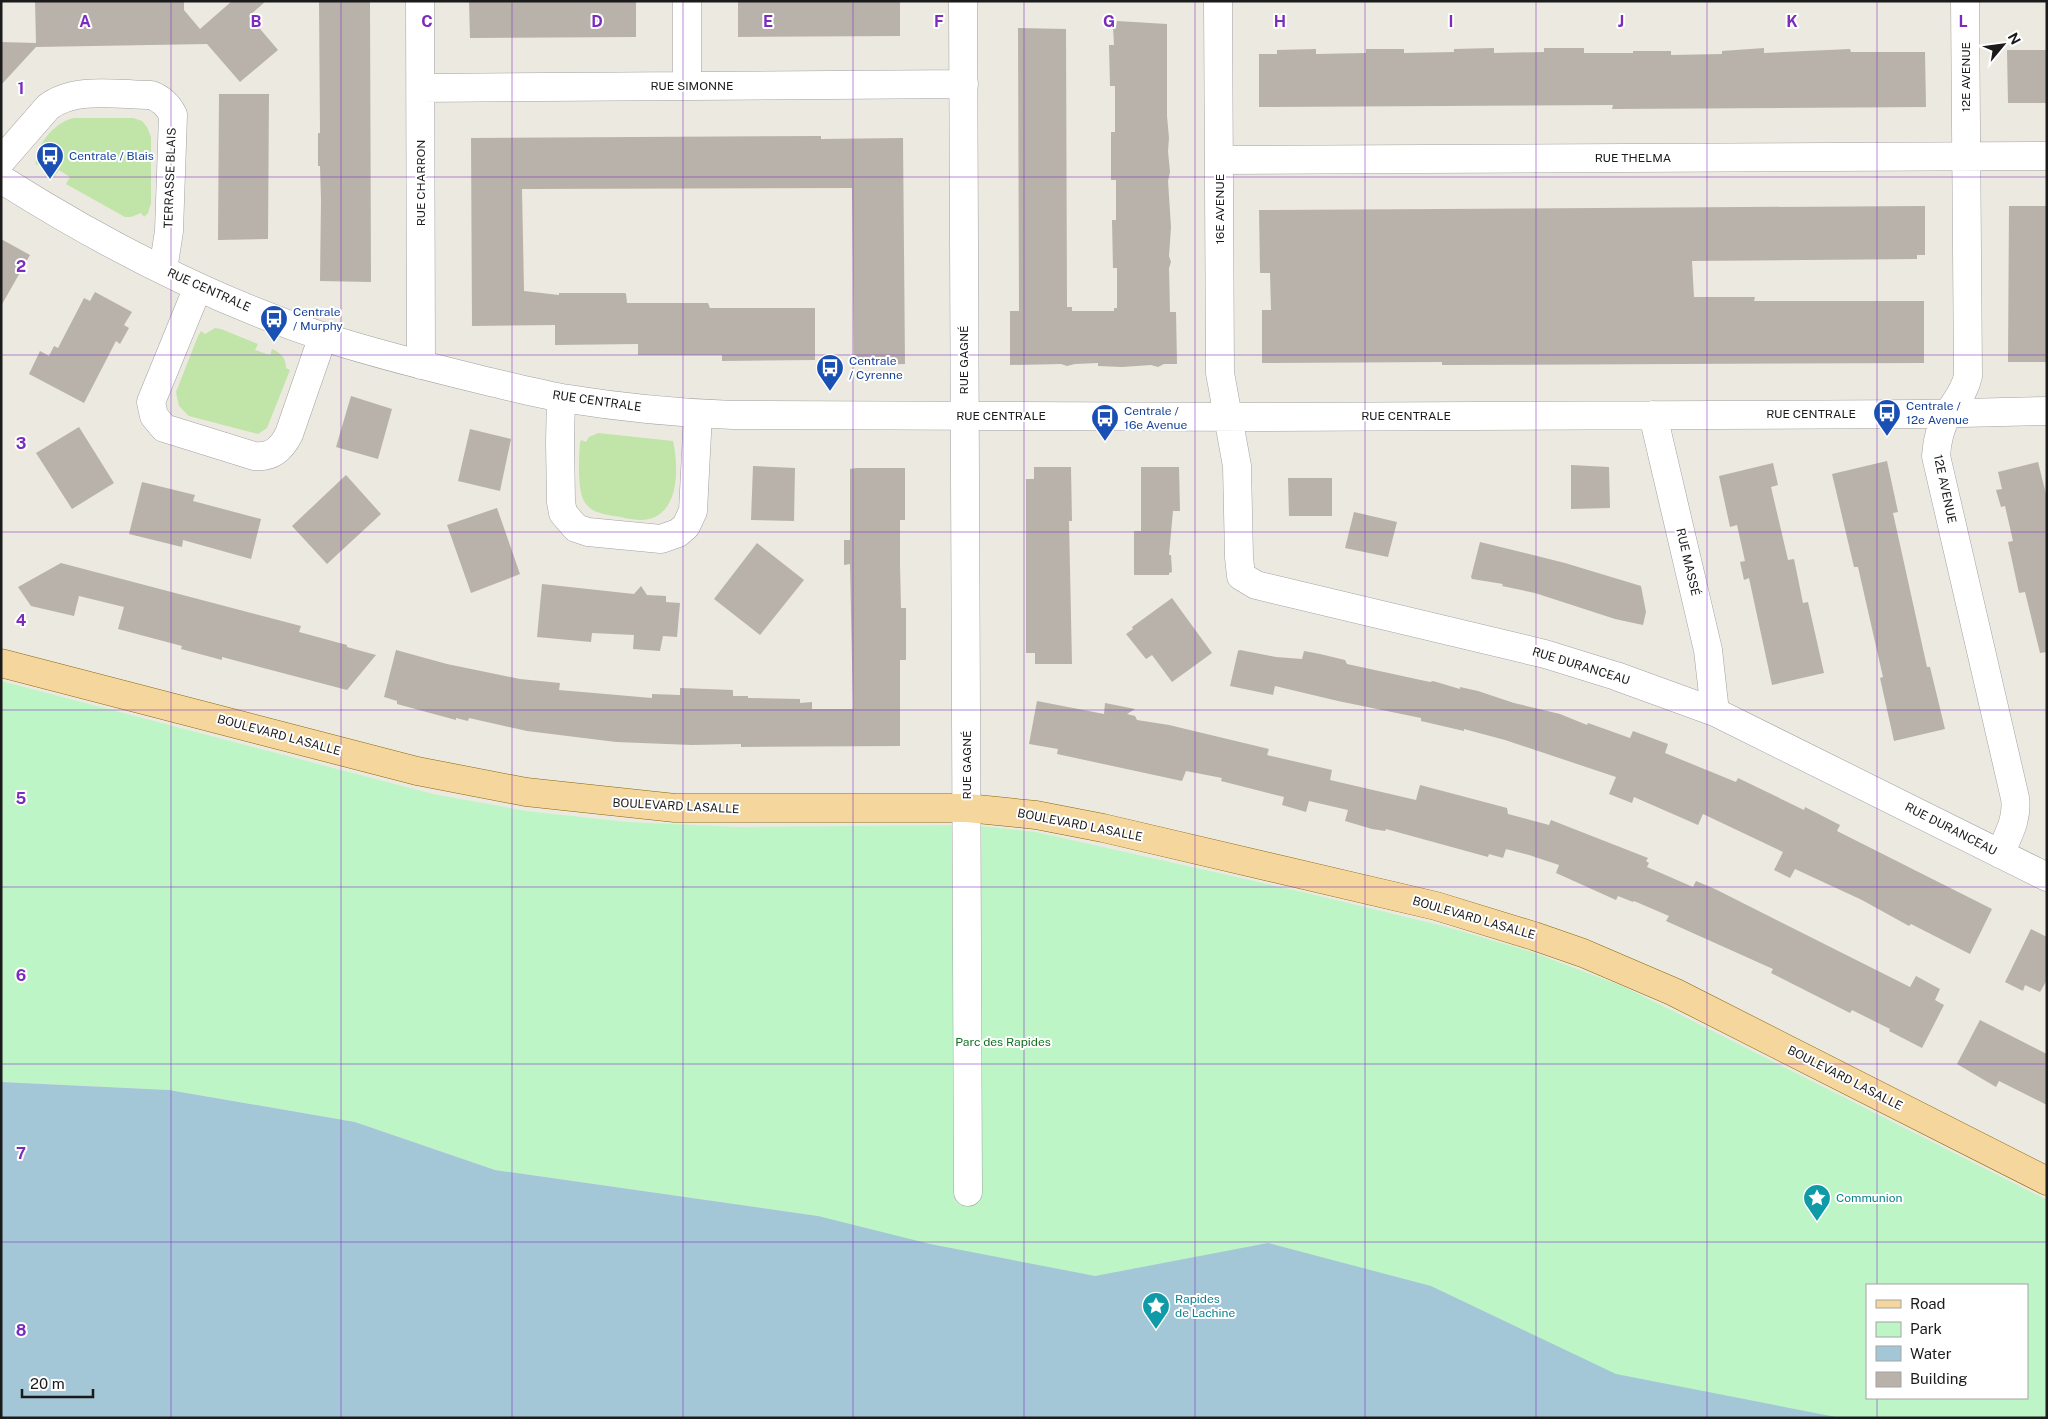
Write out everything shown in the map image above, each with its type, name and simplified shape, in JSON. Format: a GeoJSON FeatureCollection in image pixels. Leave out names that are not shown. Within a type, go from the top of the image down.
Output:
{"type":"FeatureCollection","features":[{"type":"Feature","properties":{"kind":"main road","name":"BOULEVARD LASALLE"},"geometry":{"type":"LineString","coordinates":[[1,663],[398,766],[471,783],[619,804],[675,808],[967,808],[1036,815],[1103,828],[1436,906],[1583,953],[1674,992],[2047,1181]]}},
{"type":"Feature","properties":{"kind":"street","name":"RUE CHARRON"},"geometry":{"type":"LineString","coordinates":[[420,1],[421,365]]}},
{"type":"Feature","properties":{"kind":"street"},"geometry":{"type":"LineString","coordinates":[[687,1],[688,86]]}},
{"type":"Feature","properties":{"kind":"street","name":"RUE GAGNÉ"},"geometry":{"type":"LineString","coordinates":[[963,1],[968,1192]]}},
{"type":"Feature","properties":{"kind":"street","name":"16E AVENUE"},"geometry":{"type":"LineString","coordinates":[[1218,1],[1220,373],[1228,416]]}},
{"type":"Feature","properties":{"kind":"street","name":"12E AVENUE"},"geometry":{"type":"LineString","coordinates":[[1965,1],[1968,376],[1963,391],[1948,413],[1939,432],[1936,456],[2016,807],[2013,824],[2000,854]]}},
{"type":"Feature","properties":{"kind":"street","name":"RUE SIMONNE"},"geometry":{"type":"LineString","coordinates":[[421,88],[964,84]]}},
{"type":"Feature","properties":{"kind":"street","name":"TERRASSE BLAIS"},"geometry":{"type":"LineString","coordinates":[[1,161],[48,107],[57,100],[78,94],[152,96],[165,102],[173,115],[169,231],[163,270]]}},
{"type":"Feature","properties":{"kind":"street","name":"RUE THELMA"},"geometry":{"type":"LineString","coordinates":[[1220,160],[2047,156]]}},
{"type":"Feature","properties":{"kind":"street","name":"RUE CENTRALE"},"geometry":{"type":"LineString","coordinates":[[1,180],[48,209],[198,287],[323,336],[421,365],[561,398],[698,414],[1228,416],[2047,411]]}},
{"type":"Feature","properties":{"kind":"street"},"geometry":{"type":"LineString","coordinates":[[198,287],[151,402],[152,410],[158,423],[172,432],[254,456],[261,457],[276,452],[281,448],[289,434],[323,336]]}},
{"type":"Feature","properties":{"kind":"street"},"geometry":{"type":"LineString","coordinates":[[561,398],[560,442],[563,513],[576,528],[588,532],[661,539],[678,533],[686,526],[693,510],[698,414]]}},
{"type":"Feature","properties":{"kind":"street","name":"RUE MASSÉ"},"geometry":{"type":"LineString","coordinates":[[1653,414],[1708,650],[1715,712]]}},
{"type":"Feature","properties":{"kind":"street","name":"RUE DURANCEAU"},"geometry":{"type":"LineString","coordinates":[[1228,416],[1237,466],[1241,576],[1256,586],[1545,654],[1616,676],[1715,712],[2047,878]]}},
{"type":"Feature","properties":{"kind":"green space"},"geometry":{"type":"Polygon","coordinates":[[[74,118],[133,118],[142,121],[147,127],[151,137],[151,203],[148,213],[144,217],[141,213],[125,217],[66,184],[70,177],[59,170],[54,177],[45,171],[41,164],[36,165],[39,150],[47,136],[60,124],[74,118]]]}},
{"type":"Feature","properties":{"kind":"green space"},"geometry":{"type":"Polygon","coordinates":[[[215,328],[258,344],[255,350],[270,355],[272,349],[282,356],[286,368],[290,370],[267,428],[258,434],[189,416],[179,406],[176,392],[198,336],[201,331],[205,334],[215,328]]]}},
{"type":"Feature","properties":{"kind":"green space"},"geometry":{"type":"Polygon","coordinates":[[[598,433],[673,441],[676,478],[670,502],[663,511],[654,517],[638,520],[601,513],[587,505],[582,495],[579,481],[580,443],[581,440],[586,442],[589,437],[598,433]]]}},
{"type":"Feature","properties":{"kind":"green space","name":"Parc des Rapides"},"geometry":{"type":"Polygon","coordinates":[[[1,681],[433,794],[526,811],[627,822],[737,827],[971,825],[1036,832],[1307,893],[1443,926],[1529,951],[1622,986],[2047,1200],[2047,1418],[646,1418],[818,1216],[495,1170],[355,1122],[169,1090],[1,1082],[1,681]]]}},
{"type":"Feature","properties":{"kind":"water"},"geometry":{"type":"Polygon","coordinates":[[[1,1082],[169,1090],[355,1122],[495,1170],[818,1216],[930,1244],[1095,1276],[1268,1243],[1431,1286],[1616,1374],[1841,1418],[1,1418],[1,1082]]]}},
{"type":"Feature","properties":{"kind":"building"},"geometry":{"type":"Polygon","coordinates":[[[35,1],[184,1],[184,10],[200,29],[232,1],[266,1],[249,16],[278,50],[240,82],[207,44],[36,47],[1,85],[1,42],[36,43],[35,1]]]}},
{"type":"Feature","properties":{"kind":"building"},"geometry":{"type":"Polygon","coordinates":[[[319,1],[370,1],[371,282],[320,281],[321,200],[320,166],[318,166],[318,133],[320,133],[319,1]]]}},
{"type":"Feature","properties":{"kind":"building"},"geometry":{"type":"Polygon","coordinates":[[[469,1],[636,1],[636,37],[470,38],[469,1]]]}},
{"type":"Feature","properties":{"kind":"building"},"geometry":{"type":"Polygon","coordinates":[[[738,1],[900,1],[900,36],[738,37],[738,1]]]}},
{"type":"Feature","properties":{"kind":"building"},"geometry":{"type":"Polygon","coordinates":[[[1117,21],[1167,24],[1167,116],[1170,172],[1168,181],[1171,227],[1169,256],[1171,262],[1169,268],[1170,312],[1176,312],[1177,364],[1164,364],[1158,367],[1151,365],[1098,366],[1098,363],[1067,366],[1061,364],[1010,365],[1010,311],[1019,311],[1018,28],[1066,29],[1067,307],[1072,307],[1072,311],[1114,311],[1114,308],[1117,308],[1117,268],[1113,268],[1112,220],[1116,220],[1116,180],[1111,180],[1111,132],[1115,132],[1115,86],[1110,86],[1109,45],[1114,45],[1113,27],[1116,27],[1117,21]]]}},
{"type":"Feature","properties":{"kind":"building"},"geometry":{"type":"Polygon","coordinates":[[[1494,48],[1494,53],[1544,52],[1544,48],[1584,48],[1584,53],[1671,51],[1671,55],[1722,54],[1722,51],[1764,48],[1764,53],[1850,49],[1851,52],[1925,52],[1926,107],[1612,109],[1613,105],[1259,107],[1259,54],[1277,54],[1277,50],[1316,49],[1316,54],[1366,53],[1366,49],[1404,49],[1404,53],[1454,52],[1454,49],[1494,48]]]}},
{"type":"Feature","properties":{"kind":"building"},"geometry":{"type":"Polygon","coordinates":[[[2007,50],[2047,50],[2047,103],[2008,103],[2007,50]]]}},
{"type":"Feature","properties":{"kind":"building"},"geometry":{"type":"Polygon","coordinates":[[[219,94],[269,94],[268,239],[218,240],[219,94]]]}},
{"type":"Feature","properties":{"kind":"building"},"geometry":{"type":"Polygon","coordinates":[[[821,136],[821,139],[903,138],[905,364],[854,365],[852,188],[522,189],[524,291],[559,295],[559,293],[625,293],[627,303],[708,303],[710,308],[815,308],[815,360],[722,361],[722,355],[638,355],[638,344],[555,345],[555,325],[472,326],[471,138],[821,136]]]}},
{"type":"Feature","properties":{"kind":"building"},"geometry":{"type":"Polygon","coordinates":[[[1925,206],[1925,255],[1917,255],[1917,259],[1692,261],[1694,297],[1755,297],[1754,301],[1924,301],[1924,363],[1442,365],[1442,362],[1262,363],[1262,310],[1271,310],[1270,273],[1260,273],[1259,210],[1925,206]]]}},
{"type":"Feature","properties":{"kind":"building"},"geometry":{"type":"Polygon","coordinates":[[[2009,206],[2046,206],[2046,362],[2008,362],[2009,206]]]}},
{"type":"Feature","properties":{"kind":"building"},"geometry":{"type":"Polygon","coordinates":[[[1,239],[30,255],[1,306],[1,239]]]}},
{"type":"Feature","properties":{"kind":"building"},"geometry":{"type":"Polygon","coordinates":[[[95,292],[132,312],[124,325],[129,328],[120,344],[116,341],[84,403],[29,374],[40,351],[49,356],[54,346],[58,348],[84,298],[90,301],[95,292]]]}},
{"type":"Feature","properties":{"kind":"building"},"geometry":{"type":"Polygon","coordinates":[[[351,396],[392,409],[378,459],[336,447],[351,396]]]}},
{"type":"Feature","properties":{"kind":"building"},"geometry":{"type":"Polygon","coordinates":[[[79,427],[114,483],[72,509],[36,453],[79,427]]]}},
{"type":"Feature","properties":{"kind":"building"},"geometry":{"type":"Polygon","coordinates":[[[470,429],[511,439],[500,491],[458,481],[470,429]]]}},
{"type":"Feature","properties":{"kind":"building"},"geometry":{"type":"Polygon","coordinates":[[[1887,461],[1898,512],[1893,513],[1927,667],[1930,667],[1945,729],[1894,741],[1880,678],[1883,677],[1858,567],[1854,567],[1832,474],[1887,461]]]}},
{"type":"Feature","properties":{"kind":"building"},"geometry":{"type":"Polygon","coordinates":[[[2038,462],[2047,498],[2047,652],[2040,653],[2025,592],[2019,593],[2008,542],[2013,541],[2005,506],[2001,507],[1996,490],[2002,489],[1998,472],[2038,462]]]}},
{"type":"Feature","properties":{"kind":"building"},"geometry":{"type":"Polygon","coordinates":[[[1773,463],[1778,485],[1771,487],[1788,560],[1794,559],[1803,603],[1808,602],[1824,673],[1772,685],[1749,578],[1744,580],[1740,562],[1745,561],[1737,525],[1730,527],[1719,476],[1773,463]]]}},
{"type":"Feature","properties":{"kind":"building"},"geometry":{"type":"Polygon","coordinates":[[[1571,465],[1609,467],[1610,508],[1571,509],[1571,465]]]}},
{"type":"Feature","properties":{"kind":"building"},"geometry":{"type":"Polygon","coordinates":[[[753,466],[795,468],[794,521],[751,520],[753,466]]]}},
{"type":"Feature","properties":{"kind":"building"},"geometry":{"type":"Polygon","coordinates":[[[1034,467],[1071,467],[1072,521],[1069,521],[1072,664],[1035,664],[1035,653],[1026,653],[1026,479],[1034,479],[1034,467]]]}},
{"type":"Feature","properties":{"kind":"building"},"geometry":{"type":"Polygon","coordinates":[[[1141,467],[1179,467],[1180,511],[1173,511],[1169,555],[1171,555],[1172,572],[1169,575],[1134,575],[1134,531],[1141,531],[1141,467]]]}},
{"type":"Feature","properties":{"kind":"building"},"geometry":{"type":"Polygon","coordinates":[[[905,468],[905,520],[900,520],[900,564],[901,608],[906,608],[906,660],[900,660],[900,746],[741,747],[741,744],[692,745],[616,742],[527,731],[469,718],[468,721],[456,718],[456,720],[397,704],[397,701],[384,697],[396,650],[447,664],[520,679],[560,683],[559,690],[652,698],[652,694],[680,695],[680,688],[733,690],[733,696],[800,699],[800,703],[812,702],[812,709],[853,709],[850,564],[844,565],[844,540],[850,540],[850,469],[905,468]]]}},
{"type":"Feature","properties":{"kind":"building"},"geometry":{"type":"Polygon","coordinates":[[[346,475],[381,514],[327,564],[292,526],[346,475]]]}},
{"type":"Feature","properties":{"kind":"building"},"geometry":{"type":"Polygon","coordinates":[[[1288,478],[1332,478],[1332,516],[1289,516],[1288,478]]]}},
{"type":"Feature","properties":{"kind":"building"},"geometry":{"type":"Polygon","coordinates":[[[142,482],[195,495],[193,501],[261,519],[251,559],[183,540],[182,547],[129,534],[142,482]]]}},
{"type":"Feature","properties":{"kind":"building"},"geometry":{"type":"Polygon","coordinates":[[[497,508],[520,574],[471,593],[447,525],[497,508]]]}},
{"type":"Feature","properties":{"kind":"building"},"geometry":{"type":"Polygon","coordinates":[[[1354,512],[1397,522],[1388,557],[1345,548],[1354,512]]]}},
{"type":"Feature","properties":{"kind":"building"},"geometry":{"type":"Polygon","coordinates":[[[1480,542],[1565,563],[1641,586],[1646,612],[1643,625],[1615,619],[1535,593],[1502,586],[1503,584],[1472,579],[1480,542]]]}},
{"type":"Feature","properties":{"kind":"building"},"geometry":{"type":"Polygon","coordinates":[[[757,543],[804,580],[760,635],[714,599],[757,543]]]}},
{"type":"Feature","properties":{"kind":"building"},"geometry":{"type":"Polygon","coordinates":[[[61,563],[301,626],[299,632],[376,655],[347,690],[222,657],[222,660],[181,649],[182,646],[118,629],[124,607],[79,596],[74,616],[31,606],[18,587],[61,563]]]}},
{"type":"Feature","properties":{"kind":"building"},"geometry":{"type":"Polygon","coordinates":[[[542,584],[634,594],[641,586],[647,595],[666,596],[666,602],[680,603],[677,637],[663,636],[660,651],[633,649],[634,635],[592,633],[591,642],[537,637],[542,584]]]}},
{"type":"Feature","properties":{"kind":"building"},"geometry":{"type":"Polygon","coordinates":[[[1172,598],[1212,653],[1172,682],[1152,655],[1146,659],[1126,634],[1133,629],[1132,627],[1172,598]]]}},
{"type":"Feature","properties":{"kind":"building"},"geometry":{"type":"Polygon","coordinates":[[[1238,651],[1276,657],[1302,659],[1304,651],[1320,654],[1345,660],[1347,664],[1430,682],[1433,681],[1460,689],[1460,687],[1478,691],[1514,703],[1560,714],[1587,725],[1588,723],[1630,738],[1633,731],[1668,744],[1665,753],[1736,782],[1738,778],[1804,810],[1805,807],[1840,825],[1837,831],[1992,909],[1970,954],[1795,869],[1790,878],[1774,870],[1783,852],[1703,814],[1698,825],[1634,797],[1632,803],[1609,794],[1616,777],[1505,740],[1464,729],[1464,731],[1421,721],[1421,718],[1275,686],[1273,695],[1230,686],[1238,651]]]}},
{"type":"Feature","properties":{"kind":"building"},"geometry":{"type":"Polygon","coordinates":[[[1037,701],[1104,714],[1105,703],[1135,709],[1127,714],[1135,716],[1137,720],[1169,725],[1269,749],[1267,755],[1332,770],[1330,780],[1416,800],[1420,785],[1507,808],[1508,814],[1549,825],[1551,820],[1648,858],[1646,861],[1649,863],[1647,867],[1693,887],[1696,881],[1715,889],[1910,987],[1916,976],[1940,989],[1935,1000],[1944,1005],[1922,1048],[1852,1010],[1850,1013],[1771,973],[1773,969],[1666,921],[1669,916],[1618,896],[1616,900],[1556,873],[1559,865],[1506,849],[1503,858],[1489,854],[1488,857],[1386,829],[1385,831],[1372,829],[1345,821],[1348,810],[1309,801],[1306,812],[1282,805],[1284,797],[1221,781],[1222,778],[1186,771],[1182,781],[1057,754],[1058,749],[1029,744],[1037,701]]]}},
{"type":"Feature","properties":{"kind":"building"},"geometry":{"type":"Polygon","coordinates":[[[2031,929],[2047,937],[2047,980],[2040,992],[2025,985],[2023,991],[2005,982],[2031,929]]]}},
{"type":"Feature","properties":{"kind":"building"},"geometry":{"type":"Polygon","coordinates":[[[1980,1020],[2047,1054],[2047,1105],[1999,1081],[1996,1087],[1957,1064],[1980,1020]]]}},
{"type":"Feature","properties":{"kind":"place","name":"Centrale / Blais"},"geometry":{"type":"Point","coordinates":[50,180]}},
{"type":"Feature","properties":{"kind":"place","name":"Centrale / Murphy"},"geometry":{"type":"Point","coordinates":[274,343]}},
{"type":"Feature","properties":{"kind":"place","name":"Centrale / Cyrenne"},"geometry":{"type":"Point","coordinates":[830,392]}},
{"type":"Feature","properties":{"kind":"place","name":"Centrale / 12e Avenue"},"geometry":{"type":"Point","coordinates":[1887,437]}},
{"type":"Feature","properties":{"kind":"place","name":"Centrale / 16e Avenue"},"geometry":{"type":"Point","coordinates":[1105,442]}},
{"type":"Feature","properties":{"kind":"place","name":"Communion"},"geometry":{"type":"Point","coordinates":[1817,1222]}},
{"type":"Feature","properties":{"kind":"place","name":"Rapides de Lachine"},"geometry":{"type":"Point","coordinates":[1156,1330]}}]}
